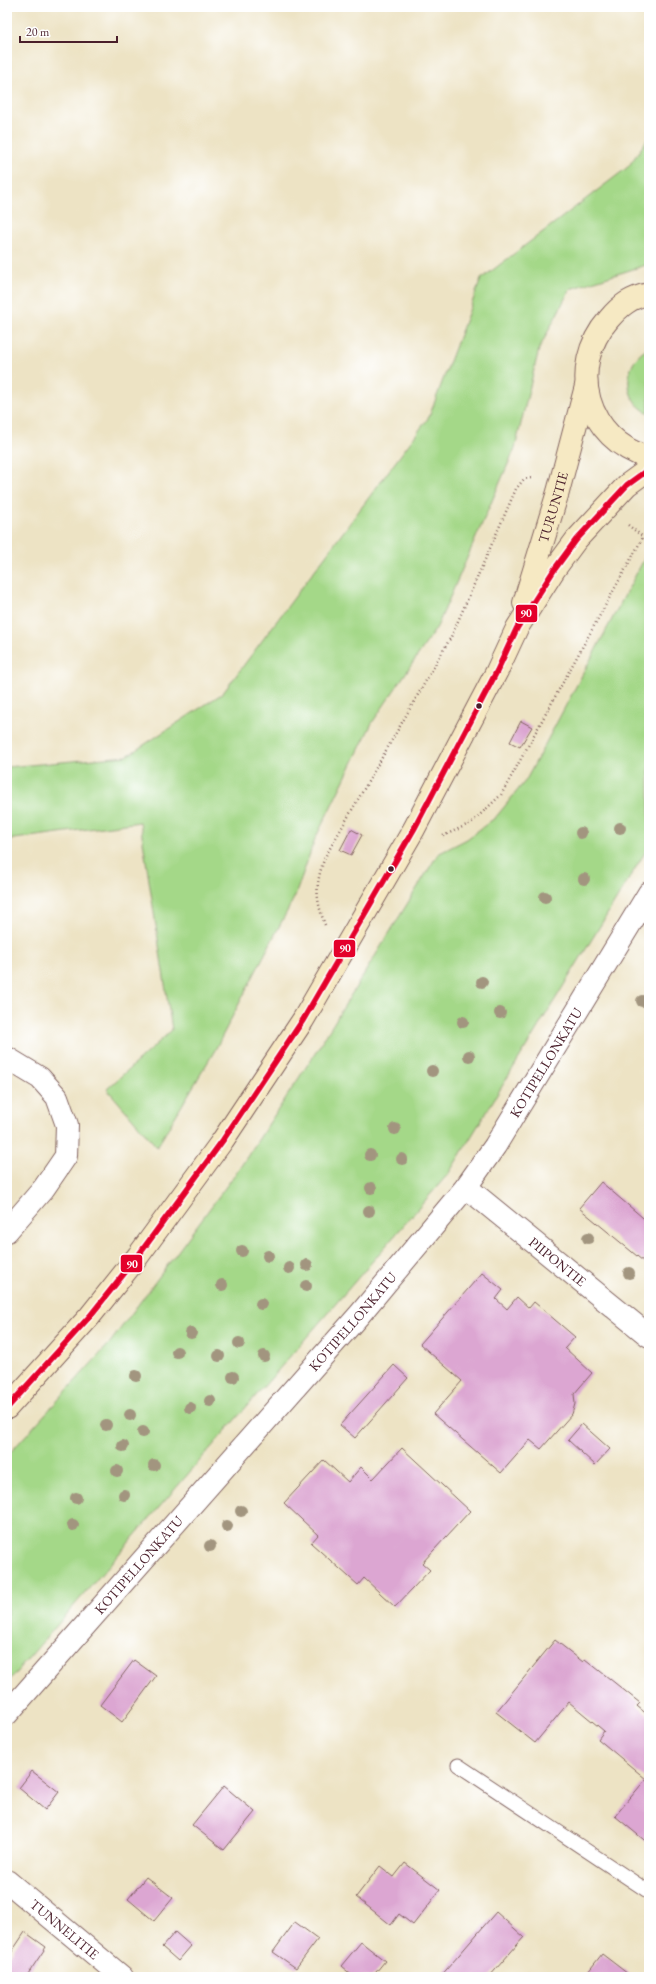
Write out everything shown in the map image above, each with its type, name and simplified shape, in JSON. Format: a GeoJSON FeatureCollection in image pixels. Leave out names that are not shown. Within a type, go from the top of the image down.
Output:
{"type":"FeatureCollection","features":[{"type":"Feature","properties":{"kind":"main road"},"geometry":{"type":"LineString","coordinates":[[649,294],[629,300],[617,310],[598,331],[587,357],[586,386],[594,414],[611,437],[634,453],[649,458]]}},
{"type":"Feature","properties":{"kind":"main road","name":"TURUNTIE"},"geometry":{"type":"LineString","coordinates":[[517,628],[560,486],[586,386]]}},
{"type":"Feature","properties":{"kind":"main road","name":"TURUNTIE"},"geometry":{"type":"LineString","coordinates":[[7,1408],[90,1316],[138,1256],[223,1140],[303,1020],[414,829],[497,671],[517,628],[554,570],[576,540],[627,486],[649,469]]}},
{"type":"Feature","properties":{"kind":"street","name":"KOTIPELLONKATU"},"geometry":{"type":"LineString","coordinates":[[7,1714],[360,1314],[466,1187],[495,1146],[649,893]]}},
{"type":"Feature","properties":{"kind":"street"},"geometry":{"type":"LineString","coordinates":[[7,1058],[40,1078],[56,1097],[67,1126],[66,1156],[44,1188],[7,1231]]}},
{"type":"Feature","properties":{"kind":"street","name":"PIIPONTIE"},"geometry":{"type":"LineString","coordinates":[[466,1187],[649,1336]]}},
{"type":"Feature","properties":{"kind":"street","name":"TUNNELITIE"},"geometry":{"type":"LineString","coordinates":[[7,1881],[122,1977]]}},
{"type":"Feature","properties":{"kind":"lane"},"geometry":{"type":"LineString","coordinates":[[458,1765],[649,1892]]}},
{"type":"Feature","properties":{"kind":"path"},"geometry":{"type":"LineString","coordinates":[[337,960],[317,904],[318,877],[325,857],[451,636],[516,490],[524,479],[531,477],[560,486]]}},
{"type":"Feature","properties":{"kind":"path"},"geometry":{"type":"LineString","coordinates":[[603,510],[643,537]]}},
{"type":"Feature","properties":{"kind":"path"},"geometry":{"type":"LineString","coordinates":[[439,837],[471,823],[501,795],[643,537],[649,533]]}},
{"type":"Feature","properties":{"kind":"green space"},"geometry":{"type":"Polygon","coordinates":[[[649,137],[649,264],[570,289],[539,349],[515,448],[437,627],[372,723],[315,839],[295,896],[215,1050],[157,1147],[107,1089],[172,1030],[140,822],[7,840],[7,767],[127,756],[223,693],[429,417],[481,279],[628,167],[649,137]]]}},
{"type":"Feature","properties":{"kind":"green space"},"geometry":{"type":"Polygon","coordinates":[[[649,348],[649,413],[640,407],[634,400],[630,391],[629,381],[630,371],[634,362],[640,354],[649,348]]]}},
{"type":"Feature","properties":{"kind":"green space"},"geometry":{"type":"Polygon","coordinates":[[[649,550],[649,846],[449,1173],[7,1683],[7,1456],[109,1344],[239,1169],[314,1055],[438,854],[467,839],[496,817],[526,780],[649,550]]]}},
{"type":"Feature","properties":{"kind":"building"},"geometry":{"type":"Polygon","coordinates":[[[521,721],[532,727],[520,747],[510,742],[521,721]]]}},
{"type":"Feature","properties":{"kind":"building"},"geometry":{"type":"Polygon","coordinates":[[[351,829],[362,835],[351,855],[340,850],[351,829]]]}},
{"type":"Feature","properties":{"kind":"building"},"geometry":{"type":"Polygon","coordinates":[[[601,1182],[649,1223],[649,1266],[579,1208],[601,1182]]]}},
{"type":"Feature","properties":{"kind":"building"},"geometry":{"type":"Polygon","coordinates":[[[482,1273],[503,1290],[496,1299],[507,1309],[517,1297],[529,1308],[534,1302],[575,1337],[565,1348],[592,1373],[574,1394],[575,1404],[572,1414],[541,1449],[530,1440],[501,1473],[433,1414],[462,1381],[420,1344],[482,1273]]]}},
{"type":"Feature","properties":{"kind":"building"},"geometry":{"type":"Polygon","coordinates":[[[394,1365],[408,1378],[355,1438],[340,1425],[394,1365]]]}},
{"type":"Feature","properties":{"kind":"building"},"geometry":{"type":"Polygon","coordinates":[[[582,1424],[610,1449],[595,1465],[568,1440],[582,1424]]]}},
{"type":"Feature","properties":{"kind":"building"},"geometry":{"type":"Polygon","coordinates":[[[402,1448],[470,1511],[422,1563],[430,1570],[395,1607],[364,1578],[358,1585],[311,1543],[318,1535],[284,1503],[324,1460],[348,1482],[361,1467],[373,1479],[402,1448]]]}},
{"type":"Feature","properties":{"kind":"building"},"geometry":{"type":"Polygon","coordinates":[[[555,1640],[583,1662],[585,1659],[640,1703],[637,1706],[649,1716],[649,1844],[615,1816],[646,1779],[598,1739],[604,1731],[569,1702],[535,1743],[496,1712],[555,1640]]]}},
{"type":"Feature","properties":{"kind":"building"},"geometry":{"type":"Polygon","coordinates":[[[134,1660],[156,1676],[122,1722],[100,1705],[134,1660]]]}},
{"type":"Feature","properties":{"kind":"building"},"geometry":{"type":"Polygon","coordinates":[[[32,1771],[59,1792],[45,1810],[19,1788],[32,1771]]]}},
{"type":"Feature","properties":{"kind":"building"},"geometry":{"type":"Polygon","coordinates":[[[224,1786],[255,1812],[224,1850],[192,1825],[224,1786]]]}},
{"type":"Feature","properties":{"kind":"building"},"geometry":{"type":"Polygon","coordinates":[[[405,1863],[440,1890],[413,1925],[399,1914],[391,1925],[356,1897],[380,1866],[394,1877],[405,1863]]]}},
{"type":"Feature","properties":{"kind":"building"},"geometry":{"type":"Polygon","coordinates":[[[146,1877],[173,1898],[154,1921],[128,1899],[146,1877]]]}},
{"type":"Feature","properties":{"kind":"building"},"geometry":{"type":"Polygon","coordinates":[[[496,1912],[524,1937],[489,1977],[440,1977],[496,1912]]]}},
{"type":"Feature","properties":{"kind":"building"},"geometry":{"type":"Polygon","coordinates":[[[295,1922],[318,1939],[296,1968],[273,1952],[295,1922]]]}},
{"type":"Feature","properties":{"kind":"building"},"geometry":{"type":"Polygon","coordinates":[[[25,1932],[46,1947],[26,1977],[9,1977],[7,1975],[7,1959],[25,1932]]]}},
{"type":"Feature","properties":{"kind":"building"},"geometry":{"type":"Polygon","coordinates":[[[175,1932],[191,1946],[178,1961],[162,1947],[175,1932]]]}},
{"type":"Feature","properties":{"kind":"building"},"geometry":{"type":"Polygon","coordinates":[[[361,1942],[385,1961],[372,1977],[354,1977],[341,1966],[361,1942]]]}},
{"type":"Feature","properties":{"kind":"building"},"geometry":{"type":"Polygon","coordinates":[[[602,1954],[632,1977],[584,1977],[602,1954]]]}},
{"type":"Feature","properties":{"kind":"transit line","name":"90"},"geometry":{"type":"LineString","coordinates":[[7,1408],[90,1316],[138,1256],[223,1140],[303,1020],[414,829],[497,671],[517,628],[554,570],[576,540],[627,485],[649,469]]}}]}
